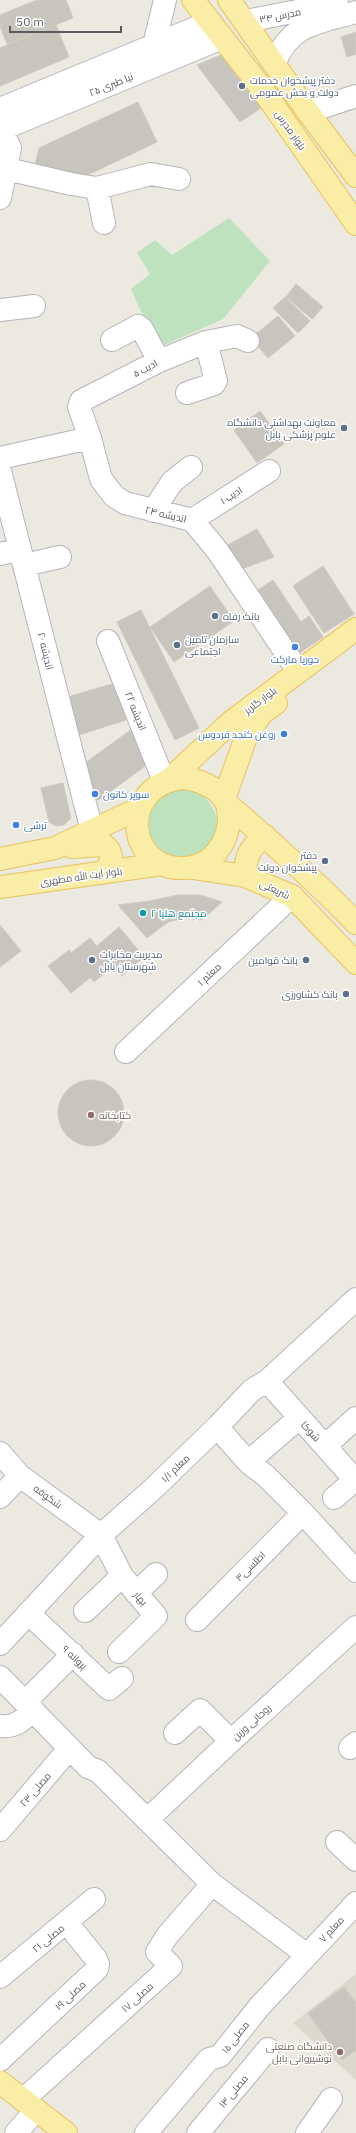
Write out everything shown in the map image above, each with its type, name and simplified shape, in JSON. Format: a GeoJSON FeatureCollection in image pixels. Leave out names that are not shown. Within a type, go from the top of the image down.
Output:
{"type":"FeatureCollection","features":[{"type":"Feature","properties":{"kind":"main road","name":"بلوار مدرس"},"geometry":{"type":"LineString","coordinates":[[194,0],[260,86],[356,224]]}},
{"type":"Feature","properties":{"kind":"main road"},"geometry":{"type":"LineString","coordinates":[[230,0],[275,62],[308,112],[356,176]]}},
{"type":"Feature","properties":{"kind":"main road","name":"بلوار گلریز"},"geometry":{"type":"LineString","coordinates":[[167,780],[231,722],[356,629]]}},
{"type":"Feature","properties":{"kind":"main road","name":"بلوار گلریز"},"geometry":{"type":"LineString","coordinates":[[225,802],[240,750],[261,714],[356,646]]}},
{"type":"Feature","properties":{"kind":"main road"},"geometry":{"type":"LineString","coordinates":[[225,802],[227,834],[222,845],[214,855],[204,863],[192,868],[177,868],[162,864],[148,852],[140,840],[137,826],[140,808],[146,797],[154,788],[167,780],[182,778],[194,779],[205,783],[316,882],[356,923]]}},
{"type":"Feature","properties":{"kind":"main road"},"geometry":{"type":"LineString","coordinates":[[55,848],[140,808]]}},
{"type":"Feature","properties":{"kind":"main road"},"geometry":{"type":"LineString","coordinates":[[245,876],[245,864],[248,852],[255,843],[265,836]]}},
{"type":"Feature","properties":{"kind":"main road"},"geometry":{"type":"LineString","coordinates":[[0,859],[55,848],[104,844],[109,850],[112,858],[110,865],[103,873]]}},
{"type":"Feature","properties":{"kind":"main road","name":"بلوار آیت الله مطهری"},"geometry":{"type":"LineString","coordinates":[[0,887],[162,864]]}},
{"type":"Feature","properties":{"kind":"main road","name":"شریعتی"},"geometry":{"type":"LineString","coordinates":[[192,868],[245,876],[292,896],[356,963]]}},
{"type":"Feature","properties":{"kind":"main road"},"geometry":{"type":"LineString","coordinates":[[0,2082],[66,2133]]}},
{"type":"Feature","properties":{"kind":"street"},"geometry":{"type":"LineString","coordinates":[[154,45],[165,0]]}},
{"type":"Feature","properties":{"kind":"street","name":"مدرس ۳۴"},"geometry":{"type":"LineString","coordinates":[[246,21],[308,10],[337,0]]}},
{"type":"Feature","properties":{"kind":"street","name":"مدرس ۳۴"},"geometry":{"type":"LineString","coordinates":[[275,62],[288,38],[304,28],[356,12]]}},
{"type":"Feature","properties":{"kind":"street","name":"نیا طبری ۲۵"},"geometry":{"type":"LineString","coordinates":[[94,80],[154,45],[216,30]]}},
{"type":"Feature","properties":{"kind":"street","name":"نیا طبری ۲۵"},"geometry":{"type":"LineString","coordinates":[[0,123],[94,80],[216,30]]}},
{"type":"Feature","properties":{"kind":"street"},"geometry":{"type":"LineString","coordinates":[[308,112],[356,96]]}},
{"type":"Feature","properties":{"kind":"street"},"geometry":{"type":"LineString","coordinates":[[0,123],[10,148],[0,198]]}},
{"type":"Feature","properties":{"kind":"street"},"geometry":{"type":"LineString","coordinates":[[7,169],[71,184],[97,188],[151,174],[178,179]]}},
{"type":"Feature","properties":{"kind":"street"},"geometry":{"type":"LineString","coordinates":[[97,188],[104,223]]}},
{"type":"Feature","properties":{"kind":"street"},"geometry":{"type":"LineString","coordinates":[[0,310],[34,306]]}},
{"type":"Feature","properties":{"kind":"street"},"geometry":{"type":"LineString","coordinates":[[112,340],[138,326],[142,329],[159,361]]}},
{"type":"Feature","properties":{"kind":"street","name":"ادیب ۵"},"geometry":{"type":"LineString","coordinates":[[90,438],[79,407],[81,401],[159,361],[206,342],[237,336],[248,341]]}},
{"type":"Feature","properties":{"kind":"street"},"geometry":{"type":"LineString","coordinates":[[187,393],[214,384],[216,381],[206,342]]}},
{"type":"Feature","properties":{"kind":"street"},"geometry":{"type":"LineString","coordinates":[[0,458],[90,438]]}},
{"type":"Feature","properties":{"kind":"street","name":"اندیشه ۲۴"},"geometry":{"type":"LineString","coordinates":[[90,438],[101,479],[106,488],[114,496],[125,503],[192,520],[217,550],[298,671]]}},
{"type":"Feature","properties":{"kind":"street"},"geometry":{"type":"LineString","coordinates":[[153,511],[172,482],[191,467]]}},
{"type":"Feature","properties":{"kind":"street","name":"اندیشه ۲۰"},"geometry":{"type":"LineString","coordinates":[[0,471],[15,556],[92,831]]}},
{"type":"Feature","properties":{"kind":"street","name":"ادیب ۱"},"geometry":{"type":"LineString","coordinates":[[192,520],[269,471]]}},
{"type":"Feature","properties":{"kind":"street"},"geometry":{"type":"LineString","coordinates":[[15,556],[60,557]]}},
{"type":"Feature","properties":{"kind":"street","name":"اندیشه ۲۲"},"geometry":{"type":"LineString","coordinates":[[108,641],[167,780]]}},
{"type":"Feature","properties":{"kind":"street","name":"معلم ۱"},"geometry":{"type":"LineString","coordinates":[[126,1052],[292,896]]}},
{"type":"Feature","properties":{"kind":"street","name":"معلم ۱/۱"},"geometry":{"type":"LineString","coordinates":[[0,1644],[100,1535],[153,1490],[217,1428],[252,1390],[267,1381],[356,1299]]}},
{"type":"Feature","properties":{"kind":"street","name":"شوکا"},"geometry":{"type":"LineString","coordinates":[[267,1381],[356,1480]]}},
{"type":"Feature","properties":{"kind":"street"},"geometry":{"type":"LineString","coordinates":[[248,1462],[299,1418]]}},
{"type":"Feature","properties":{"kind":"street"},"geometry":{"type":"LineString","coordinates":[[325,1446],[356,1418]]}},
{"type":"Feature","properties":{"kind":"street"},"geometry":{"type":"LineString","coordinates":[[217,1428],[248,1462],[266,1476],[303,1513],[356,1570]]}},
{"type":"Feature","properties":{"kind":"street","name":"شکوفه"},"geometry":{"type":"LineString","coordinates":[[0,1453],[20,1476],[100,1535]]}},
{"type":"Feature","properties":{"kind":"street"},"geometry":{"type":"LineString","coordinates":[[0,1497],[20,1476]]}},
{"type":"Feature","properties":{"kind":"street"},"geometry":{"type":"LineString","coordinates":[[334,1498],[356,1480]]}},
{"type":"Feature","properties":{"kind":"street","name":"اطلسی۳"},"geometry":{"type":"LineString","coordinates":[[197,1620],[303,1513]]}},
{"type":"Feature","properties":{"kind":"street","name":"بهار"},"geometry":{"type":"LineString","coordinates":[[100,1535],[122,1576],[156,1616],[119,1652]]}},
{"type":"Feature","properties":{"kind":"street"},"geometry":{"type":"LineString","coordinates":[[136,1593],[156,1574]]}},
{"type":"Feature","properties":{"kind":"street"},"geometry":{"type":"LineString","coordinates":[[85,1611],[122,1576]]}},
{"type":"Feature","properties":{"kind":"street","name":"پروانه ۹"},"geometry":{"type":"LineString","coordinates":[[28,1613],[109,1688],[122,1678]]}},
{"type":"Feature","properties":{"kind":"street","name":"روحانی وزین"},"geometry":{"type":"LineString","coordinates":[[147,1820],[230,1741],[356,1627]]}},
{"type":"Feature","properties":{"kind":"street"},"geometry":{"type":"LineString","coordinates":[[0,1726],[6,1727],[18,1723],[29,1706],[73,1654]]}},
{"type":"Feature","properties":{"kind":"street"},"geometry":{"type":"LineString","coordinates":[[0,1677],[69,1749],[88,1767],[98,1771],[212,1884],[307,1956]]}},
{"type":"Feature","properties":{"kind":"street"},"geometry":{"type":"LineString","coordinates":[[175,1733],[200,1710],[230,1741]]}},
{"type":"Feature","properties":{"kind":"street","name":"مصلی ۲۳"},"geometry":{"type":"LineString","coordinates":[[0,1830],[69,1749]]}},
{"type":"Feature","properties":{"kind":"street"},"geometry":{"type":"LineString","coordinates":[[337,1842],[356,1860]]}},
{"type":"Feature","properties":{"kind":"street","name":"مصلی ۱۷"},"geometry":{"type":"LineString","coordinates":[[30,2105],[171,1966],[157,1952],[167,1936],[212,1884]]}},
{"type":"Feature","properties":{"kind":"street","name":"مصلی ۲۱"},"geometry":{"type":"LineString","coordinates":[[0,1977],[67,1923],[94,1899]]}},
{"type":"Feature","properties":{"kind":"street","name":"معلم ۷"},"geometry":{"type":"LineString","coordinates":[[307,1956],[356,1903]]}},
{"type":"Feature","properties":{"kind":"street","name":"مصلی ۱۹"},"geometry":{"type":"LineString","coordinates":[[0,2060],[97,1970],[98,1964],[96,1959],[67,1923]]}},
{"type":"Feature","properties":{"kind":"street","name":"مصلی ۱۵"},"geometry":{"type":"LineString","coordinates":[[146,2133],[209,2060],[220,2056],[259,2007],[307,1956]]}},
{"type":"Feature","properties":{"kind":"street","name":"مصلی ۱۳"},"geometry":{"type":"LineString","coordinates":[[198,2133],[268,2048]]}},
{"type":"Feature","properties":{"kind":"street"},"geometry":{"type":"LineString","coordinates":[[307,2133],[331,2099]]}},
{"type":"Feature","properties":{"kind":"street"},"geometry":{"type":"LineString","coordinates":[[16,2133],[30,2105]]}},
{"type":"Feature","properties":{"kind":"shaded area","name":"دانشگاه صنعتی نوشیروانی بابل"},"geometry":{"type":"Polygon","coordinates":[[[356,1974],[356,2080],[293,2023],[356,1974]]]}},
{"type":"Feature","properties":{"kind":"green space"},"geometry":{"type":"Polygon","coordinates":[[[229,218],[270,261],[223,319],[157,348],[131,289],[150,274],[137,253],[155,240],[172,255],[229,218]]]}},
{"type":"Feature","properties":{"kind":"green space"},"geometry":{"type":"Polygon","coordinates":[[[183,790],[196,793],[207,800],[214,811],[217,824],[214,837],[207,848],[196,855],[183,858],[170,855],[159,848],[152,837],[149,824],[152,811],[159,800],[170,793],[183,790]]]}},
{"type":"Feature","properties":{"kind":"building"},"geometry":{"type":"Polygon","coordinates":[[[37,0],[66,0],[73,18],[7,44],[0,26],[0,15],[37,0]]]}},
{"type":"Feature","properties":{"kind":"building"},"geometry":{"type":"Polygon","coordinates":[[[56,25],[69,57],[0,86],[0,48],[56,25]]]}},
{"type":"Feature","properties":{"kind":"building"},"geometry":{"type":"Polygon","coordinates":[[[356,32],[356,54],[347,57],[341,37],[356,32]]]}},
{"type":"Feature","properties":{"kind":"building"},"geometry":{"type":"Polygon","coordinates":[[[221,55],[261,108],[240,122],[197,65],[221,55]]]}},
{"type":"Feature","properties":{"kind":"building"},"geometry":{"type":"Polygon","coordinates":[[[138,102],[157,142],[77,180],[34,169],[39,148],[138,102]]]}},
{"type":"Feature","properties":{"kind":"building"},"geometry":{"type":"Polygon","coordinates":[[[296,284],[323,307],[312,319],[286,297],[296,284]]]}},
{"type":"Feature","properties":{"kind":"building"},"geometry":{"type":"Polygon","coordinates":[[[285,297],[310,321],[298,333],[273,308],[285,297]]]}},
{"type":"Feature","properties":{"kind":"building"},"geometry":{"type":"Polygon","coordinates":[[[278,316],[295,336],[268,358],[251,338],[278,316]]]}},
{"type":"Feature","properties":{"kind":"building"},"geometry":{"type":"Polygon","coordinates":[[[260,411],[284,444],[257,463],[234,430],[260,411]]]}},
{"type":"Feature","properties":{"kind":"building"},"geometry":{"type":"Polygon","coordinates":[[[257,529],[274,557],[236,571],[222,548],[257,529]]]}},
{"type":"Feature","properties":{"kind":"building"},"geometry":{"type":"Polygon","coordinates":[[[323,566],[354,614],[324,633],[293,586],[323,566]]]}},
{"type":"Feature","properties":{"kind":"building"},"geometry":{"type":"Polygon","coordinates":[[[273,580],[301,622],[309,616],[323,637],[295,656],[252,594],[273,580]]]}},
{"type":"Feature","properties":{"kind":"building"},"geometry":{"type":"Polygon","coordinates":[[[210,586],[234,621],[174,662],[150,627],[210,586]]]}},
{"type":"Feature","properties":{"kind":"building"},"geometry":{"type":"Polygon","coordinates":[[[141,610],[199,728],[175,740],[117,622],[141,610]]]}},
{"type":"Feature","properties":{"kind":"building"},"geometry":{"type":"Polygon","coordinates":[[[115,683],[126,720],[73,737],[61,699],[115,683]]]}},
{"type":"Feature","properties":{"kind":"building"},"geometry":{"type":"Polygon","coordinates":[[[132,729],[148,764],[99,800],[90,798],[81,766],[132,729]]]}},
{"type":"Feature","properties":{"kind":"building"},"geometry":{"type":"Polygon","coordinates":[[[63,783],[71,818],[64,825],[56,826],[49,822],[41,788],[63,783]]]}},
{"type":"Feature","properties":{"kind":"building"},"geometry":{"type":"Polygon","coordinates":[[[178,895],[200,895],[222,902],[202,920],[184,918],[168,922],[150,901],[178,895]]]}},
{"type":"Feature","properties":{"kind":"building","name":"مجتمع هلیا ۲"},"geometry":{"type":"Polygon","coordinates":[[[150,901],[168,922],[147,938],[118,905],[150,901]]]}},
{"type":"Feature","properties":{"kind":"building"},"geometry":{"type":"Polygon","coordinates":[[[0,925],[21,951],[0,967],[0,925]]]}},
{"type":"Feature","properties":{"kind":"building"},"geometry":{"type":"Polygon","coordinates":[[[119,927],[144,957],[122,976],[97,946],[119,927]]]}},
{"type":"Feature","properties":{"kind":"building","name":"مدیریت مخابرات شهرستان بابل"},"geometry":{"type":"Polygon","coordinates":[[[90,938],[113,966],[94,982],[71,953],[90,938]]]}},
{"type":"Feature","properties":{"kind":"building"},"geometry":{"type":"Polygon","coordinates":[[[69,950],[91,977],[71,993],[48,966],[69,950]]]}},
{"type":"Feature","properties":{"kind":"building","name":"کتابخانه"},"geometry":{"type":"Polygon","coordinates":[[[91,1080],[104,1082],[119,1095],[122,1100],[124,1113],[122,1126],[109,1141],[104,1144],[91,1146],[78,1144],[63,1131],[60,1126],[58,1113],[60,1100],[73,1085],[78,1082],[91,1080]]]}},
{"type":"Feature","properties":{"kind":"building","name":"دانشگاه صنعتی نوشیروانی بابل"},"geometry":{"type":"Polygon","coordinates":[[[344,1987],[356,2003],[356,2050],[342,2060],[308,2013],[344,1987]]]}},
{"type":"Feature","properties":{"kind":"place","name":"دفتر پیشخوان خدمات دولت و بخش عمومی"},"geometry":{"type":"Point","coordinates":[242,86]}},
{"type":"Feature","properties":{"kind":"place","name":"معاونت بهداشتی دانشگاه علوم پزشکی بابل"},"geometry":{"type":"Point","coordinates":[344,428]}},
{"type":"Feature","properties":{"kind":"place","name":"بانک رفاه"},"geometry":{"type":"Point","coordinates":[215,616]}},
{"type":"Feature","properties":{"kind":"place","name":"سازمان تامین اجتماعی"},"geometry":{"type":"Point","coordinates":[177,645]}},
{"type":"Feature","properties":{"kind":"place","name":"حوریا مارکت"},"geometry":{"type":"Point","coordinates":[295,647]}},
{"type":"Feature","properties":{"kind":"place","name":"روغن کنجد فردوس"},"geometry":{"type":"Point","coordinates":[284,734]}},
{"type":"Feature","properties":{"kind":"place","name":"سوپر کانون"},"geometry":{"type":"Point","coordinates":[95,794]}},
{"type":"Feature","properties":{"kind":"place","name":"ترشی"},"geometry":{"type":"Point","coordinates":[16,825]}},
{"type":"Feature","properties":{"kind":"place","name":"دفتر پیشخوان دولت"},"geometry":{"type":"Point","coordinates":[325,861]}},
{"type":"Feature","properties":{"kind":"place","name":"مجتمع هلیا ۲"},"geometry":{"type":"Point","coordinates":[143,913]}},
{"type":"Feature","properties":{"kind":"place","name":"مدیریت مخابرات شهرستان بابل"},"geometry":{"type":"Point","coordinates":[92,960]}},
{"type":"Feature","properties":{"kind":"place","name":"بانک قوامین"},"geometry":{"type":"Point","coordinates":[306,960]}},
{"type":"Feature","properties":{"kind":"place","name":"بانک کشاورزی"},"geometry":{"type":"Point","coordinates":[346,994]}},
{"type":"Feature","properties":{"kind":"place","name":"کتابخانه"},"geometry":{"type":"Point","coordinates":[91,1115]}},
{"type":"Feature","properties":{"kind":"place","name":"دانشگاه صنعتی نوشیروانی بابل"},"geometry":{"type":"Point","coordinates":[340,2052]}}]}
